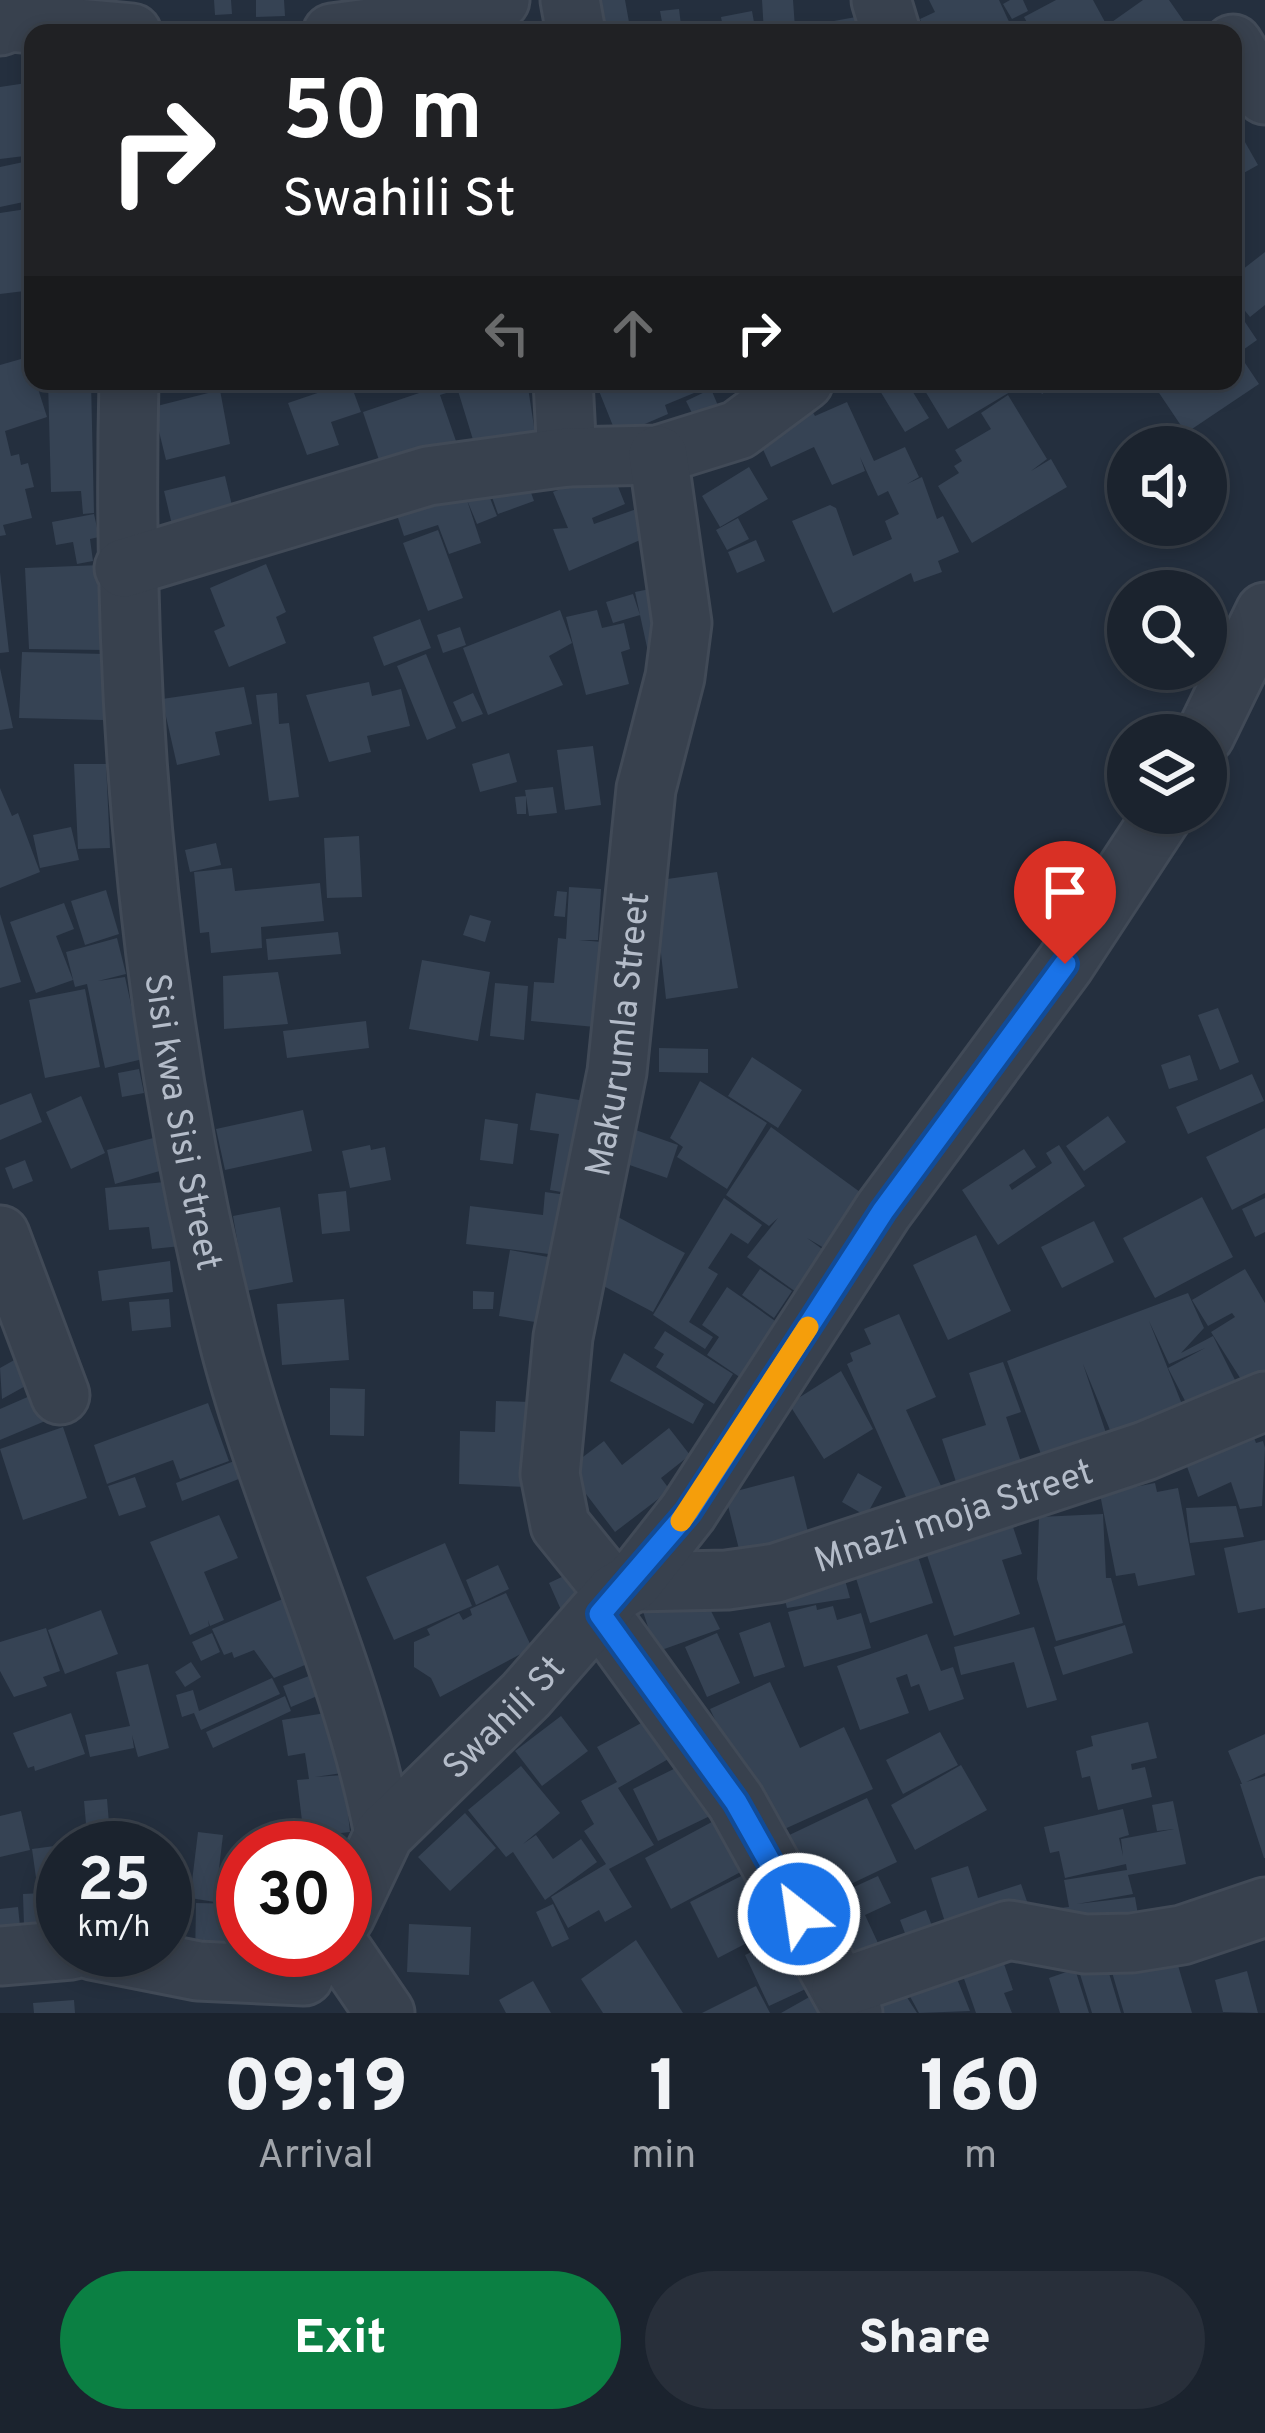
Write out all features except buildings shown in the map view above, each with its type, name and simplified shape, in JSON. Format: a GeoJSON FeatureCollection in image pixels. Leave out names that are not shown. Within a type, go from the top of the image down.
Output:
{"type":"FeatureCollection","features":[{"type":"Feature","properties":{"kind":"street"},"geometry":{"type":"LineString","coordinates":[[400,24],[445,18],[500,0]]}},
{"type":"Feature","properties":{"kind":"street"},"geometry":{"type":"LineString","coordinates":[[3,18],[55,24]]}},
{"type":"Feature","properties":{"kind":"street"},"geometry":{"type":"LineString","coordinates":[[1242,59],[1265,95]]}},
{"type":"Feature","properties":{"kind":"street","name":"Sisi kwa Sisi Street"},"geometry":{"type":"LineString","coordinates":[[129,390],[124,568],[145,894],[227,1334],[293,1548],[369,1755],[384,1834]]}},
{"type":"Feature","properties":{"kind":"street"},"geometry":{"type":"LineString","coordinates":[[563,390],[567,457]]}},
{"type":"Feature","properties":{"kind":"street"},"geometry":{"type":"LineString","coordinates":[[124,568],[428,476],[567,457],[658,455],[738,430],[792,390]]}},
{"type":"Feature","properties":{"kind":"street","name":"Makurumla Street"},"geometry":{"type":"LineString","coordinates":[[658,455],[682,623],[675,677],[646,789],[616,1072],[563,1337],[550,1474],[560,1525],[616,1596],[847,2001]]}},
{"type":"Feature","properties":{"kind":"street"},"geometry":{"type":"LineString","coordinates":[[1215,714],[1265,612]]}},
{"type":"Feature","properties":{"kind":"street","name":"Swahili St"},"geometry":{"type":"LineString","coordinates":[[372,1859],[384,1834],[616,1596],[688,1512],[883,1211],[1065,964],[1150,834]]}},
{"type":"Feature","properties":{"kind":"street"},"geometry":{"type":"LineString","coordinates":[[0,1235],[61,1395]]}},
{"type":"Feature","properties":{"kind":"street","name":"Mnazi moja Street"},"geometry":{"type":"LineString","coordinates":[[616,1596],[776,1573],[1145,1451],[1265,1401]]}},
{"type":"Feature","properties":{"kind":"street"},"geometry":{"type":"LineString","coordinates":[[847,2001],[1010,1930],[1085,1944],[1132,1943],[1182,1935],[1265,1907]]}},
{"type":"Feature","properties":{"kind":"street"},"geometry":{"type":"LineString","coordinates":[[0,1955],[36,1952]]}},
{"type":"Feature","properties":{"kind":"street"},"geometry":{"type":"LineString","coordinates":[[324,1977],[385,2013]]}},
{"type":"Feature","properties":{"kind":"slow traffic"},"geometry":{"type":"LineString","coordinates":[[681,1521],[808,1327]]}},
{"type":"Feature","properties":{"kind":"route"},"geometry":{"type":"LineString","coordinates":[[799,1914],[736,1802],[600,1614],[615,1593],[633,1582],[688,1512],[883,1211],[1065,964]]}}]}
